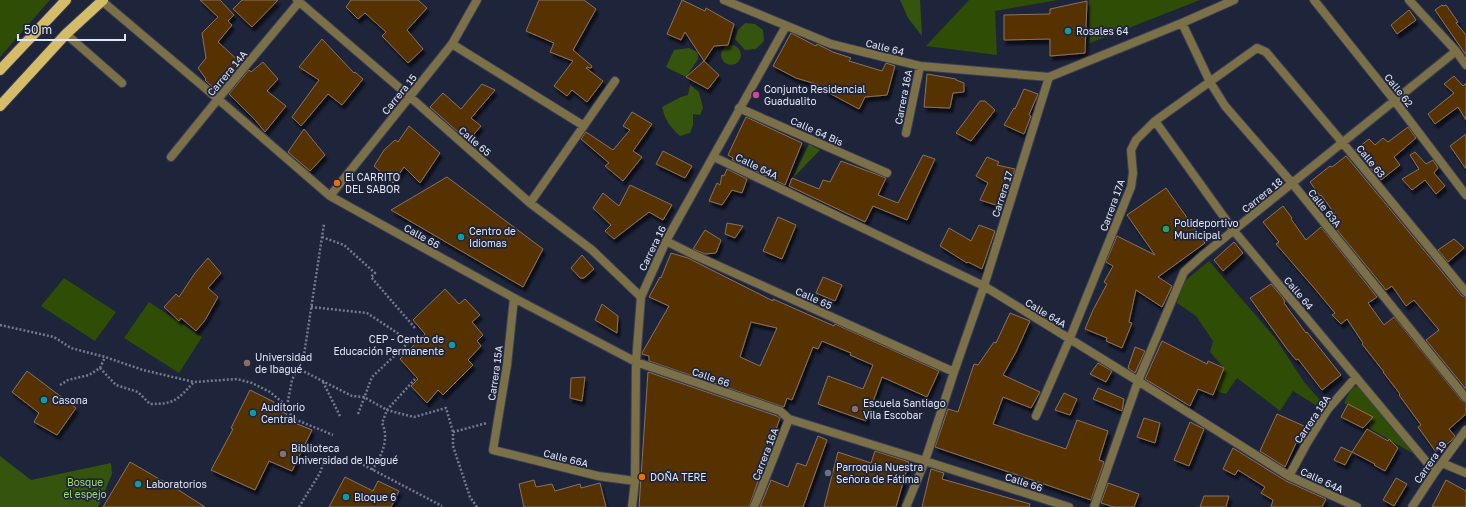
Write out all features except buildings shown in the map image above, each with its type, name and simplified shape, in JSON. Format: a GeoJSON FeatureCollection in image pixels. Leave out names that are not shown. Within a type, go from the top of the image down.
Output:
{"type":"FeatureCollection","features":[{"type":"Feature","properties":{"kind":"main road"},"geometry":{"type":"LineString","coordinates":[[0,70],[66,0]]}},
{"type":"Feature","properties":{"kind":"main road"},"geometry":{"type":"LineString","coordinates":[[0,106],[66,34],[102,0]]}},
{"type":"Feature","properties":{"kind":"street","name":"Calle 66"},"geometry":{"type":"LineString","coordinates":[[102,0],[218,98],[330,196],[514,298],[636,362],[780,411]]}},
{"type":"Feature","properties":{"kind":"street","name":"Carrera 15"},"geometry":{"type":"LineString","coordinates":[[330,196],[452,44],[477,0]]}},
{"type":"Feature","properties":{"kind":"street","name":"Calle 64"},"geometry":{"type":"LineString","coordinates":[[724,0],[831,44],[920,66],[1049,77]]}},
{"type":"Feature","properties":{"kind":"street"},"geometry":{"type":"LineString","coordinates":[[746,8],[750,0]]}},
{"type":"Feature","properties":{"kind":"street"},"geometry":{"type":"LineString","coordinates":[[1049,77],[1182,23],[1234,0]]}},
{"type":"Feature","properties":{"kind":"street","name":"Calle 62"},"geometry":{"type":"LineString","coordinates":[[1314,0],[1394,100],[1466,195]]}},
{"type":"Feature","properties":{"kind":"street"},"geometry":{"type":"LineString","coordinates":[[1409,0],[1466,65]]}},
{"type":"Feature","properties":{"kind":"street","name":"Carrera 14A"},"geometry":{"type":"LineString","coordinates":[[171,157],[298,1]]}},
{"type":"Feature","properties":{"kind":"street","name":"Calle 65"},"geometry":{"type":"LineString","coordinates":[[298,1],[409,96],[530,203],[592,250],[641,297]]}},
{"type":"Feature","properties":{"kind":"street","name":"Calle 63A"},"geometry":{"type":"LineString","coordinates":[[1182,23],[1210,82],[1225,106],[1292,183],[1466,398]]}},
{"type":"Feature","properties":{"kind":"street","name":"Carrera 16"},"geometry":{"type":"LineString","coordinates":[[632,507],[635,481],[636,362],[641,297],[666,241],[786,26]]}},
{"type":"Feature","properties":{"kind":"street"},"geometry":{"type":"LineString","coordinates":[[66,34],[122,83]]}},
{"type":"Feature","properties":{"kind":"street"},"geometry":{"type":"LineString","coordinates":[[452,44],[584,126]]}},
{"type":"Feature","properties":{"kind":"street","name":"Carrera 17A"},"geometry":{"type":"LineString","coordinates":[[1036,416],[1070,338],[1131,187],[1133,173],[1131,150],[1136,140],[1155,121],[1257,48]]}},
{"type":"Feature","properties":{"kind":"street","name":"Calle 63"},"geometry":{"type":"LineString","coordinates":[[1257,48],[1266,52],[1466,292]]}},
{"type":"Feature","properties":{"kind":"street","name":"Carrera 18"},"geometry":{"type":"LineString","coordinates":[[1094,507],[1138,381],[1184,272],[1342,142],[1456,52]]}},
{"type":"Feature","properties":{"kind":"street","name":"Carrera 16A"},"geometry":{"type":"LineString","coordinates":[[906,133],[920,66]]}},
{"type":"Feature","properties":{"kind":"street","name":"Carrera 17"},"geometry":{"type":"LineString","coordinates":[[906,507],[925,460],[984,286],[1049,77]]}},
{"type":"Feature","properties":{"kind":"street"},"geometry":{"type":"LineString","coordinates":[[530,203],[615,81]]}},
{"type":"Feature","properties":{"kind":"street","name":"Calle 64 Bis"},"geometry":{"type":"LineString","coordinates":[[739,108],[887,173]]}},
{"type":"Feature","properties":{"kind":"street","name":"Calle 64"},"geometry":{"type":"LineString","coordinates":[[1155,121],[1234,231],[1435,472]]}},
{"type":"Feature","properties":{"kind":"street","name":"Calle 64A"},"geometry":{"type":"LineString","coordinates":[[714,157],[984,286],[1070,338],[1289,476],[1357,507]]}},
{"type":"Feature","properties":{"kind":"street","name":"Calle 65"},"geometry":{"type":"LineString","coordinates":[[666,241],[954,372]]}},
{"type":"Feature","properties":{"kind":"street","name":"Carrera 15A"},"geometry":{"type":"LineString","coordinates":[[493,450],[507,365],[514,298]]}},
{"type":"Feature","properties":{"kind":"street","name":"Carrera 18A"},"geometry":{"type":"LineString","coordinates":[[1289,476],[1306,443],[1328,409],[1356,377]]}},
{"type":"Feature","properties":{"kind":"street","name":"Carrera 16A"},"geometry":{"type":"LineString","coordinates":[[754,507],[789,419],[780,411]]}},
{"type":"Feature","properties":{"kind":"street","name":"Calle 66"},"geometry":{"type":"LineString","coordinates":[[789,419],[925,460],[1069,507]]}},
{"type":"Feature","properties":{"kind":"street","name":"Carrera 19"},"geometry":{"type":"LineString","coordinates":[[1412,507],[1435,472],[1466,430]]}},
{"type":"Feature","properties":{"kind":"street","name":"Calle 66A"},"geometry":{"type":"LineString","coordinates":[[493,450],[598,476],[635,481]]}},
{"type":"Feature","properties":{"kind":"street"},"geometry":{"type":"LineString","coordinates":[[1442,463],[1466,473]]}},
{"type":"Feature","properties":{"kind":"path"},"geometry":{"type":"LineString","coordinates":[[287,406],[292,380],[304,355],[324,224]]}},
{"type":"Feature","properties":{"kind":"path"},"geometry":{"type":"LineString","coordinates":[[322,237],[344,245],[375,273],[371,277],[415,328]]}},
{"type":"Feature","properties":{"kind":"path"},"geometry":{"type":"LineString","coordinates":[[311,307],[367,313],[405,338]]}},
{"type":"Feature","properties":{"kind":"path"},"geometry":{"type":"LineString","coordinates":[[0,325],[54,337],[71,348],[106,357],[143,370],[194,382],[237,379],[252,383],[270,392],[287,406],[292,418],[333,435]]}},
{"type":"Feature","properties":{"kind":"path"},"geometry":{"type":"LineString","coordinates":[[358,414],[372,377],[408,343]]}},
{"type":"Feature","properties":{"kind":"path"},"geometry":{"type":"LineString","coordinates":[[60,385],[68,380],[90,375],[100,368],[106,357]]}},
{"type":"Feature","properties":{"kind":"path"},"geometry":{"type":"LineString","coordinates":[[100,368],[116,384],[138,392],[150,404],[165,404],[177,400],[194,382]]}},
{"type":"Feature","properties":{"kind":"path"},"geometry":{"type":"LineString","coordinates":[[297,368],[352,396],[364,398],[387,410],[414,417],[446,408],[453,432],[453,446],[470,497],[477,507]]}},
{"type":"Feature","properties":{"kind":"path"},"geometry":{"type":"LineString","coordinates":[[372,470],[382,456],[386,431],[382,423],[387,410],[415,379]]}},
{"type":"Feature","properties":{"kind":"path"},"geometry":{"type":"LineString","coordinates":[[323,381],[340,416]]}},
{"type":"Feature","properties":{"kind":"path"},"geometry":{"type":"LineString","coordinates":[[453,432],[491,422]]}},
{"type":"Feature","properties":{"kind":"path"},"geometry":{"type":"LineString","coordinates":[[299,507],[320,472],[325,458]]}},
{"type":"Feature","properties":{"kind":"path"},"geometry":{"type":"LineString","coordinates":[[356,462],[433,503],[442,506]]}},
{"type":"Feature","properties":{"kind":"green space"},"geometry":{"type":"Polygon","coordinates":[[[0,0],[50,0],[0,57],[0,0]]]}},
{"type":"Feature","properties":{"kind":"green space"},"geometry":{"type":"Polygon","coordinates":[[[900,0],[920,0],[922,36],[908,18],[900,0]]]}},
{"type":"Feature","properties":{"kind":"green space"},"geometry":{"type":"Polygon","coordinates":[[[969,0],[1058,0],[995,11],[997,55],[926,46],[969,0]]]}},
{"type":"Feature","properties":{"kind":"green space"},"geometry":{"type":"Polygon","coordinates":[[[1089,0],[1200,0],[1090,43],[1089,0]]]}},
{"type":"Feature","properties":{"kind":"green space"},"geometry":{"type":"Polygon","coordinates":[[[745,23],[755,24],[763,30],[764,41],[756,49],[745,50],[735,39],[738,30],[745,23]]]}},
{"type":"Feature","properties":{"kind":"green space"},"geometry":{"type":"Polygon","coordinates":[[[731,45],[738,48],[741,55],[738,62],[731,65],[724,62],[721,55],[724,48],[731,45]]]}},
{"type":"Feature","properties":{"kind":"green space"},"geometry":{"type":"Polygon","coordinates":[[[689,48],[698,52],[698,59],[686,77],[666,67],[674,50],[689,48]]]}},
{"type":"Feature","properties":{"kind":"green space"},"geometry":{"type":"Polygon","coordinates":[[[690,85],[699,92],[703,108],[700,115],[693,114],[693,125],[690,133],[680,136],[668,123],[662,107],[688,95],[690,85]]]}},
{"type":"Feature","properties":{"kind":"green space"},"geometry":{"type":"Polygon","coordinates":[[[809,144],[820,150],[792,179],[809,144]]]}},
{"type":"Feature","properties":{"kind":"green space"},"geometry":{"type":"Polygon","coordinates":[[[1209,261],[1276,339],[1304,382],[1320,400],[1317,406],[1293,391],[1280,411],[1237,378],[1226,394],[1216,391],[1224,368],[1210,352],[1213,341],[1196,316],[1177,303],[1180,287],[1186,280],[1209,261]]]}},
{"type":"Feature","properties":{"kind":"green space"},"geometry":{"type":"Polygon","coordinates":[[[64,278],[116,312],[95,341],[41,306],[64,278]]]}},
{"type":"Feature","properties":{"kind":"green space"},"geometry":{"type":"Polygon","coordinates":[[[149,302],[202,337],[179,373],[124,338],[149,302]]]}},
{"type":"Feature","properties":{"kind":"green space"},"geometry":{"type":"Polygon","coordinates":[[[1358,385],[1419,457],[1369,428],[1372,417],[1344,403],[1351,389],[1358,385]]]}},
{"type":"Feature","properties":{"kind":"green space","name":"Bosque el espejo"},"geometry":{"type":"Polygon","coordinates":[[[0,456],[31,480],[111,463],[112,474],[98,507],[0,507],[0,456]]]}},
{"type":"Feature","properties":{"kind":"place","name":"Rosales 64"},"geometry":{"type":"Point","coordinates":[1068,31]}},
{"type":"Feature","properties":{"kind":"place","name":"Conjunto Residencial Guadualito"},"geometry":{"type":"Point","coordinates":[756,95]}},
{"type":"Feature","properties":{"kind":"place","name":"El CARRITO DEL SABOR"},"geometry":{"type":"Point","coordinates":[337,183]}},
{"type":"Feature","properties":{"kind":"place","name":"Polideportivo Municipal"},"geometry":{"type":"Point","coordinates":[1166,229]}},
{"type":"Feature","properties":{"kind":"place","name":"Centro de Idiomas"},"geometry":{"type":"Point","coordinates":[461,237]}},
{"type":"Feature","properties":{"kind":"place","name":"CEP - Centro de Educación Permanente"},"geometry":{"type":"Point","coordinates":[452,345]}},
{"type":"Feature","properties":{"kind":"place","name":"Universidad de Ibagué"},"geometry":{"type":"Point","coordinates":[247,363]}},
{"type":"Feature","properties":{"kind":"place","name":"Casona"},"geometry":{"type":"Point","coordinates":[44,400]}},
{"type":"Feature","properties":{"kind":"place","name":"Escuela Santiago Vila Escobar"},"geometry":{"type":"Point","coordinates":[855,409]}},
{"type":"Feature","properties":{"kind":"place","name":"Auditorio Central"},"geometry":{"type":"Point","coordinates":[253,413]}},
{"type":"Feature","properties":{"kind":"place","name":"Biblioteca Universidad de Ibagué"},"geometry":{"type":"Point","coordinates":[283,454]}},
{"type":"Feature","properties":{"kind":"place","name":"Parroquia Nuestra Señora de Fátima"},"geometry":{"type":"Point","coordinates":[828,473]}},
{"type":"Feature","properties":{"kind":"place","name":"DOÑA TERE"},"geometry":{"type":"Point","coordinates":[642,477]}},
{"type":"Feature","properties":{"kind":"place","name":"Laboratorios"},"geometry":{"type":"Point","coordinates":[138,484]}},
{"type":"Feature","properties":{"kind":"place","name":"Bloque 6"},"geometry":{"type":"Point","coordinates":[346,497]}}]}
